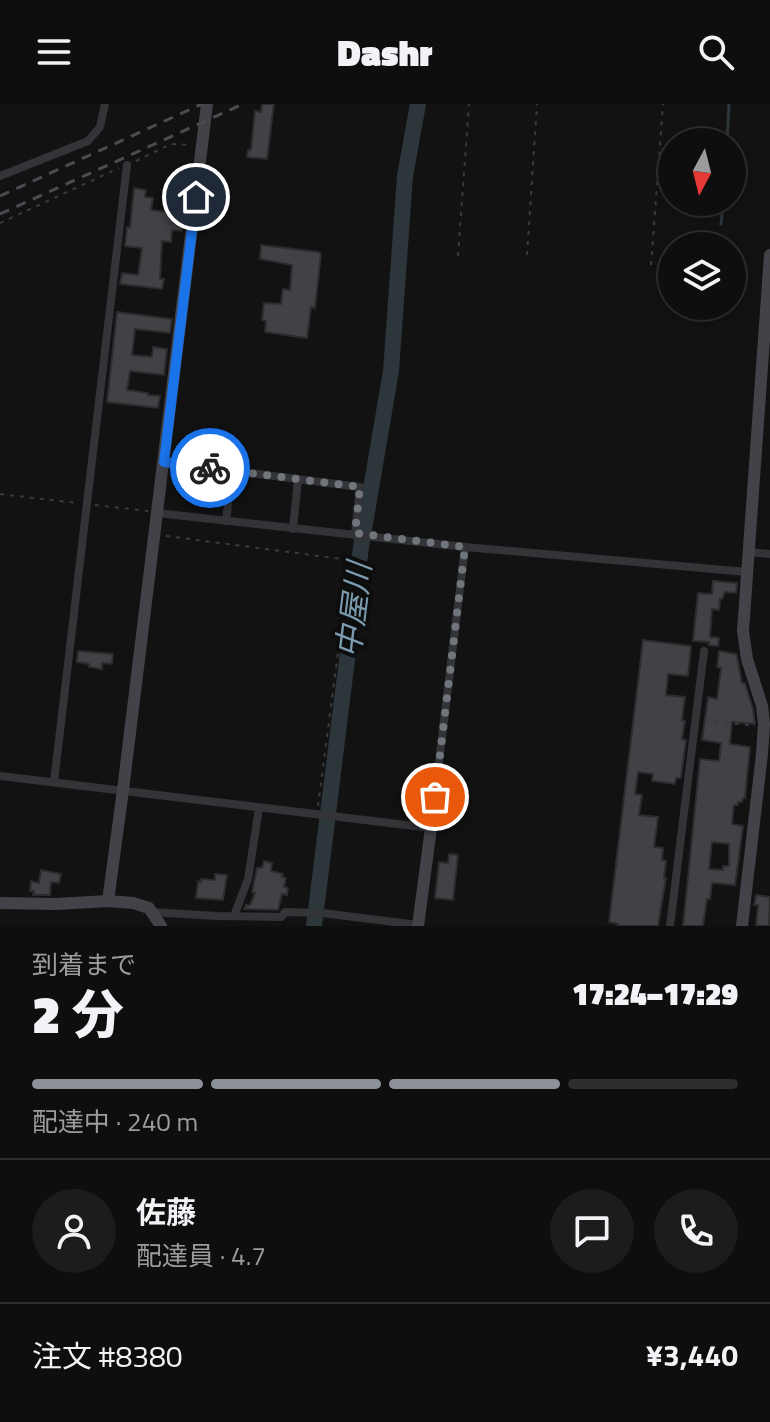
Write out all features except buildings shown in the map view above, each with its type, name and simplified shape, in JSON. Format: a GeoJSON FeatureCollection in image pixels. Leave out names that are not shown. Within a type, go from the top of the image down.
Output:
{"type":"FeatureCollection","features":[{"type":"Feature","properties":{"kind":"street"},"geometry":{"type":"LineString","coordinates":[[1,175],[88,141],[100,127],[105,104]]}},
{"type":"Feature","properties":{"kind":"street"},"geometry":{"type":"LineString","coordinates":[[108,901],[207,104]]}},
{"type":"Feature","properties":{"kind":"street"},"geometry":{"type":"LineString","coordinates":[[54,782],[127,165]]}},
{"type":"Feature","properties":{"kind":"street"},"geometry":{"type":"LineString","coordinates":[[742,926],[764,727],[762,706],[744,646],[744,612],[770,255]]}},
{"type":"Feature","properties":{"kind":"street"},"geometry":{"type":"LineString","coordinates":[[164,462],[360,487],[360,534]]}},
{"type":"Feature","properties":{"kind":"street"},"geometry":{"type":"LineString","coordinates":[[226,521],[232,470]]}},
{"type":"Feature","properties":{"kind":"street"},"geometry":{"type":"LineString","coordinates":[[293,529],[298,479]]}},
{"type":"Feature","properties":{"kind":"street"},"geometry":{"type":"LineString","coordinates":[[157,513],[465,547],[747,572]]}},
{"type":"Feature","properties":{"kind":"street"},"geometry":{"type":"LineString","coordinates":[[151,912],[231,919],[281,917],[285,912],[322,913],[418,926],[465,547]]}},
{"type":"Feature","properties":{"kind":"street"},"geometry":{"type":"LineString","coordinates":[[748,552],[770,554]]}},
{"type":"Feature","properties":{"kind":"street"},"geometry":{"type":"LineString","coordinates":[[670,926],[704,651]]}},
{"type":"Feature","properties":{"kind":"street"},"geometry":{"type":"LineString","coordinates":[[0,776],[431,828]]}},
{"type":"Feature","properties":{"kind":"street"},"geometry":{"type":"LineString","coordinates":[[231,919],[248,879],[259,808]]}},
{"type":"Feature","properties":{"kind":"street"},"geometry":{"type":"LineString","coordinates":[[0,903],[133,903],[149,908],[161,926]]}},
{"type":"Feature","properties":{"kind":"path"},"geometry":{"type":"LineString","coordinates":[[458,256],[469,104]]}},
{"type":"Feature","properties":{"kind":"path"},"geometry":{"type":"LineString","coordinates":[[527,255],[537,104]]}},
{"type":"Feature","properties":{"kind":"path"},"geometry":{"type":"LineString","coordinates":[[651,265],[663,104]]}},
{"type":"Feature","properties":{"kind":"path"},"geometry":{"type":"LineString","coordinates":[[0,223],[171,144],[202,146]]}},
{"type":"Feature","properties":{"kind":"path"},"geometry":{"type":"LineString","coordinates":[[155,534],[350,560],[320,816]]}},
{"type":"Feature","properties":{"kind":"path"},"geometry":{"type":"LineString","coordinates":[[695,718],[764,727]]}},
{"type":"Feature","properties":{"kind":"waterway","name":"中屋川"},"geometry":{"type":"LineString","coordinates":[[314,926],[361,547],[391,371],[405,176],[418,104]]}},
{"type":"Feature","properties":{"kind":"waterway"},"geometry":{"type":"LineString","coordinates":[[728,128],[729,104]]}},
{"type":"Feature","properties":{"kind":"waterway"},"geometry":{"type":"LineString","coordinates":[[721,224],[722,216]]}},
{"type":"Feature","properties":{"kind":"railway"},"geometry":{"type":"LineString","coordinates":[[0,196],[202,104]]}},
{"type":"Feature","properties":{"kind":"railway"},"geometry":{"type":"LineString","coordinates":[[0,214],[243,104]]}},
{"type":"Feature","properties":{"kind":"way so far"},"geometry":{"type":"LineString","coordinates":[[210,468],[360,487],[355,533],[465,547],[435,797]]}},
{"type":"Feature","properties":{"kind":"route"},"geometry":{"type":"LineString","coordinates":[[196,197],[164,462],[210,468]]}}]}
